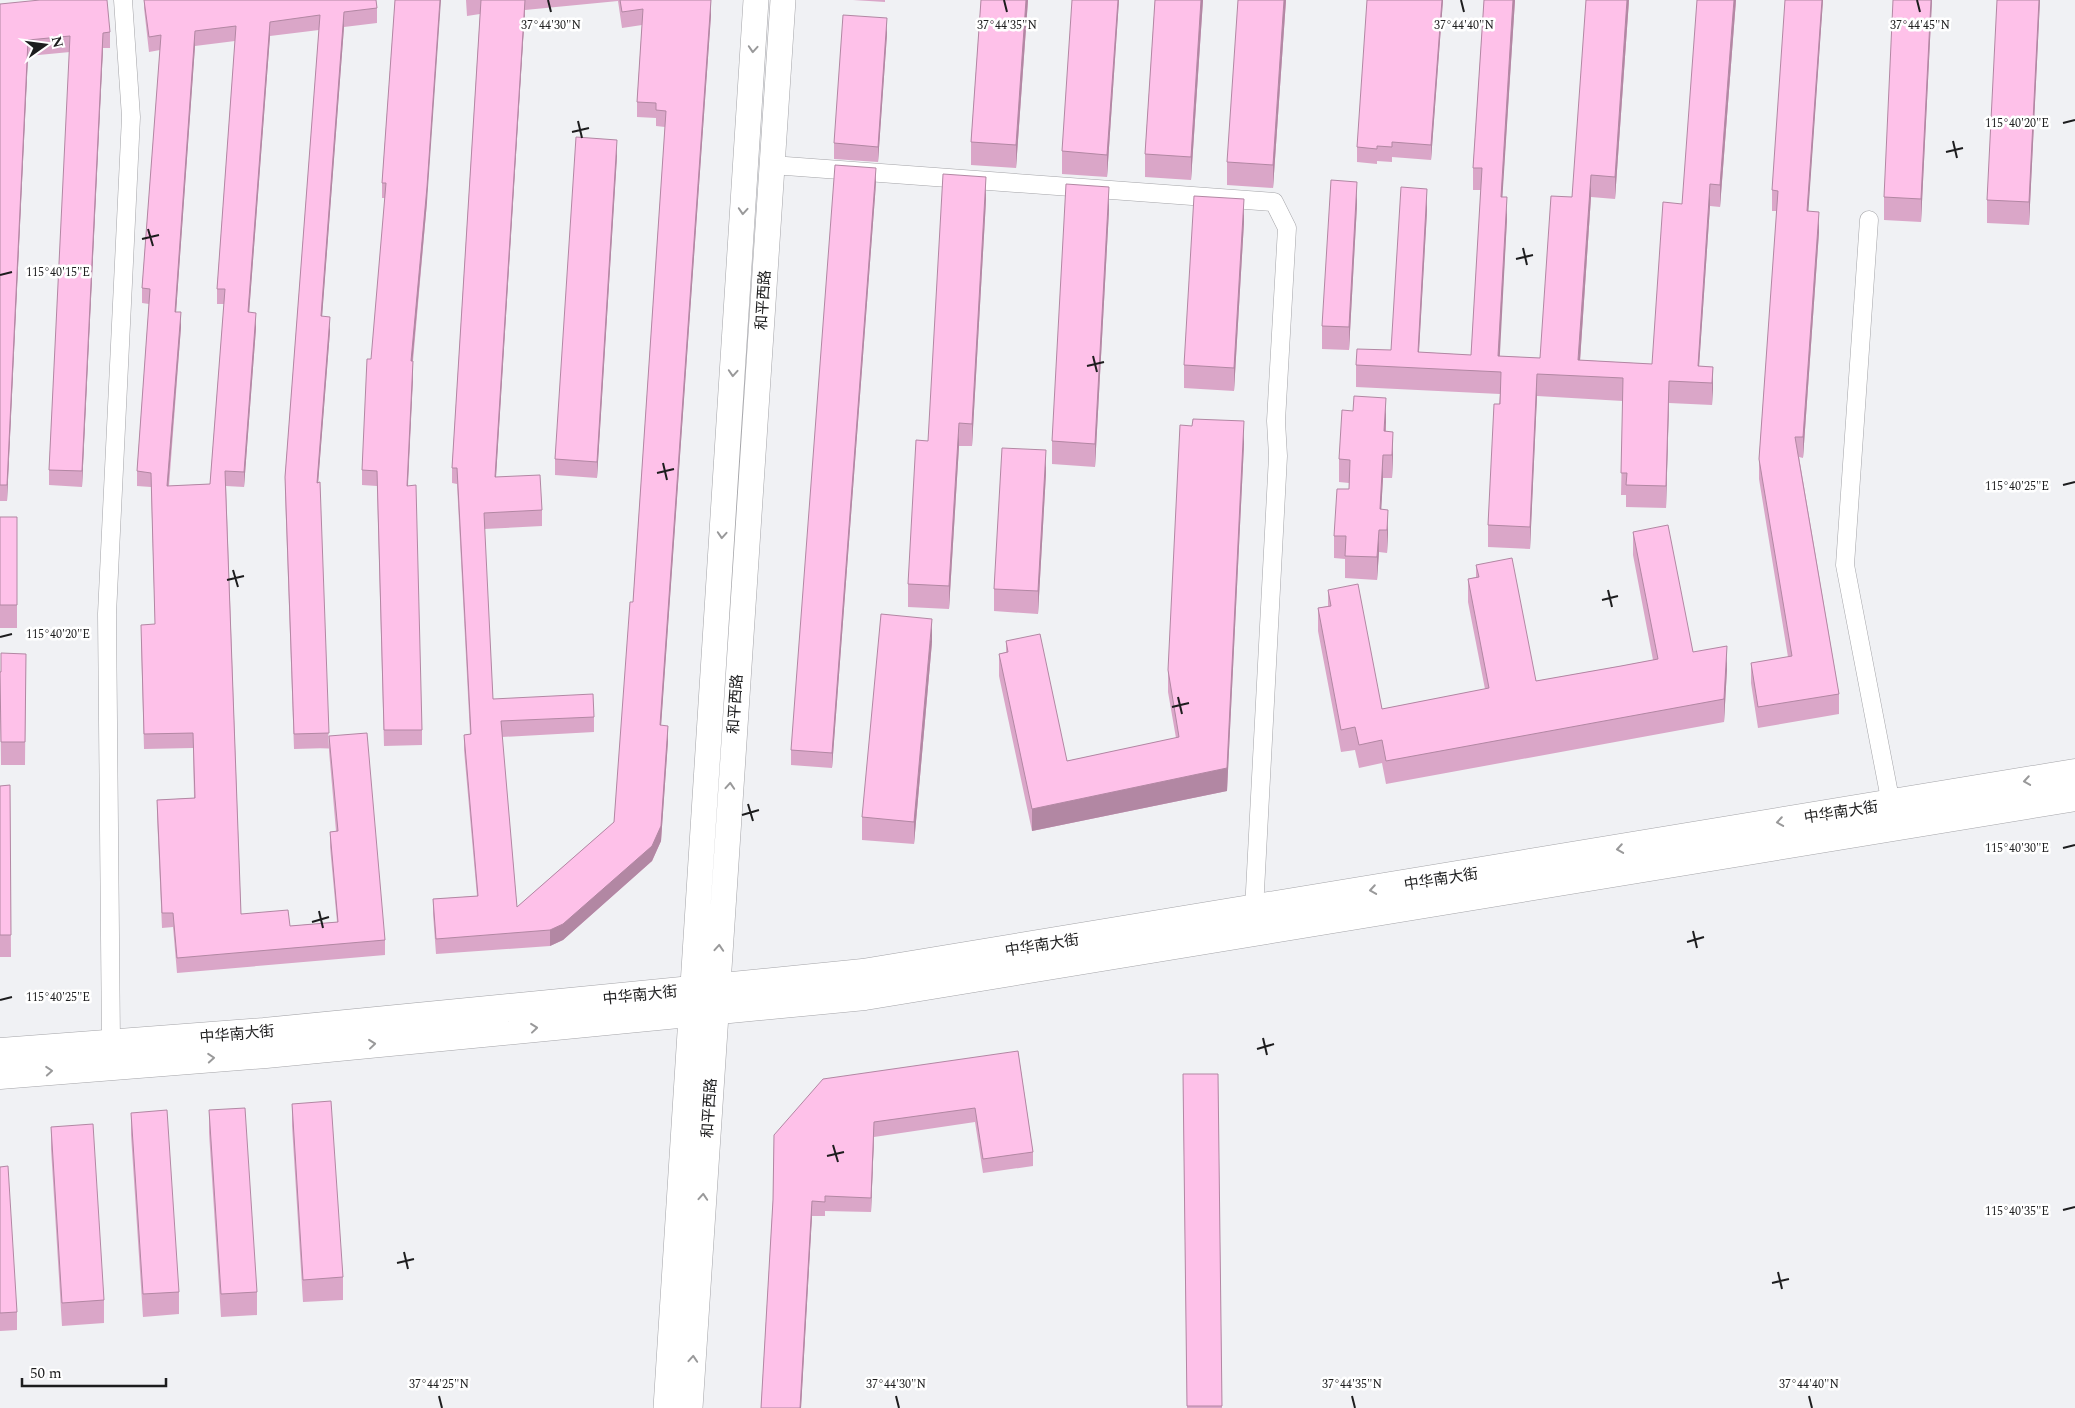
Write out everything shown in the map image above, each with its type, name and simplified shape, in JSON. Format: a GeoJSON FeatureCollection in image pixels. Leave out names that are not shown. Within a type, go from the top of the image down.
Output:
{"type":"FeatureCollection","features":[{"type":"Feature","properties":{"kind":"main road","name":"和平西路"},"geometry":{"type":"LineString","coordinates":[[690,1408],[704,1000],[756,0]]}},
{"type":"Feature","properties":{"kind":"main road","name":"和平西路"},"geometry":{"type":"LineString","coordinates":[[666,1408],[704,1000],[772,165],[783,0]]}},
{"type":"Feature","properties":{"kind":"main road","name":"中华南大街"},"geometry":{"type":"LineString","coordinates":[[0,1074],[276,1053],[704,1000],[2075,773]]}},
{"type":"Feature","properties":{"kind":"main road","name":"中华南大街"},"geometry":{"type":"LineString","coordinates":[[0,1052],[704,1000],[875,994],[2075,797]]}},
{"type":"Feature","properties":{"kind":"street"},"geometry":{"type":"LineString","coordinates":[[111,1043],[107,614],[131,117],[123,0]]}},
{"type":"Feature","properties":{"kind":"street"},"geometry":{"type":"LineString","coordinates":[[772,165],[1274,202],[1286,228],[1276,421],[1278,456],[1254,910]]}},
{"type":"Feature","properties":{"kind":"street"},"geometry":{"type":"LineString","coordinates":[[1869,220],[1845,565],[1891,804]]}},
{"type":"Feature","properties":{"kind":"building"},"geometry":{"type":"Polygon","coordinates":[[[40,0],[107,0],[110,32],[103,33],[82,471],[49,470],[70,36],[28,40],[7,485],[0,485],[0,4],[40,0]]]}},
{"type":"Feature","properties":{"kind":"building"},"geometry":{"type":"Polygon","coordinates":[[[144,0],[376,0],[377,8],[344,12],[321,316],[330,317],[317,483],[320,482],[329,733],[294,734],[285,477],[320,15],[270,22],[248,312],[256,313],[244,472],[225,471],[241,914],[288,910],[290,926],[338,922],[330,832],[338,831],[329,736],[367,733],[385,940],[177,958],[173,913],[162,913],[157,800],[195,798],[193,733],[144,734],[141,625],[155,624],[151,473],[137,471],[150,289],[142,288],[161,35],[149,37],[144,0]],[[236,26],[195,31],[175,312],[181,312],[167,486],[210,484],[225,289],[217,289],[236,26]]]}},
{"type":"Feature","properties":{"kind":"building"},"geometry":{"type":"Polygon","coordinates":[[[395,0],[440,0],[427,187],[411,361],[413,361],[407,486],[416,485],[422,730],[384,730],[377,471],[362,470],[367,359],[371,359],[386,183],[382,183],[395,0]]]}},
{"type":"Feature","properties":{"kind":"building"},"geometry":{"type":"Polygon","coordinates":[[[481,0],[525,0],[495,477],[540,475],[542,510],[484,513],[493,699],[593,694],[594,717],[501,721],[517,907],[614,822],[630,602],[633,602],[666,111],[656,110],[656,103],[637,102],[643,9],[622,12],[620,0],[711,0],[660,725],[668,726],[661,826],[652,846],[563,924],[550,930],[436,939],[433,899],[478,896],[464,735],[471,734],[457,468],[452,468],[481,0]]]}},
{"type":"Feature","properties":{"kind":"building"},"geometry":{"type":"Polygon","coordinates":[[[981,0],[1026,0],[1016,145],[971,142],[981,0]]]}},
{"type":"Feature","properties":{"kind":"building"},"geometry":{"type":"Polygon","coordinates":[[[1072,0],[1118,0],[1107,155],[1062,151],[1072,0]]]}},
{"type":"Feature","properties":{"kind":"building"},"geometry":{"type":"Polygon","coordinates":[[[1155,0],[1201,0],[1191,157],[1145,154],[1155,0]]]}},
{"type":"Feature","properties":{"kind":"building"},"geometry":{"type":"Polygon","coordinates":[[[1238,0],[1284,0],[1273,165],[1227,162],[1238,0]]]}},
{"type":"Feature","properties":{"kind":"building"},"geometry":{"type":"Polygon","coordinates":[[[1367,0],[1442,0],[1431,145],[1392,142],[1392,147],[1377,146],[1377,149],[1357,147],[1367,0]]]}},
{"type":"Feature","properties":{"kind":"building"},"geometry":{"type":"Polygon","coordinates":[[[1484,0],[1513,0],[1501,197],[1507,197],[1498,356],[1540,358],[1551,196],[1572,197],[1586,0],[1627,0],[1615,177],[1591,175],[1578,360],[1652,364],[1663,202],[1682,204],[1697,0],[1734,0],[1720,185],[1710,184],[1698,366],[1713,367],[1712,383],[1669,381],[1666,486],[1626,485],[1627,473],[1621,473],[1623,378],[1537,374],[1530,527],[1488,525],[1494,404],[1500,404],[1501,372],[1356,365],[1357,349],[1391,350],[1401,187],[1427,189],[1418,352],[1471,355],[1482,168],[1473,168],[1484,0]]]}},
{"type":"Feature","properties":{"kind":"building"},"geometry":{"type":"Polygon","coordinates":[[[1785,0],[1822,0],[1807,211],[1819,212],[1803,437],[1795,437],[1839,694],[1758,707],[1751,663],[1792,656],[1759,459],[1778,191],[1772,190],[1785,0]]]}},
{"type":"Feature","properties":{"kind":"building"},"geometry":{"type":"Polygon","coordinates":[[[1893,0],[1931,0],[1921,199],[1884,197],[1893,0]]]}},
{"type":"Feature","properties":{"kind":"building"},"geometry":{"type":"Polygon","coordinates":[[[1997,0],[2039,0],[2029,202],[1987,200],[1997,0]]]}},
{"type":"Feature","properties":{"kind":"building"},"geometry":{"type":"Polygon","coordinates":[[[843,15],[887,18],[878,147],[834,143],[843,15]]]}},
{"type":"Feature","properties":{"kind":"building"},"geometry":{"type":"Polygon","coordinates":[[[576,137],[617,140],[597,462],[555,459],[576,137]]]}},
{"type":"Feature","properties":{"kind":"building"},"geometry":{"type":"Polygon","coordinates":[[[835,165],[876,168],[832,753],[791,750],[835,165]]]}},
{"type":"Feature","properties":{"kind":"building"},"geometry":{"type":"Polygon","coordinates":[[[943,174],[986,177],[972,424],[959,423],[949,586],[908,584],[916,440],[928,441],[943,174]]]}},
{"type":"Feature","properties":{"kind":"building"},"geometry":{"type":"Polygon","coordinates":[[[1331,180],[1357,182],[1349,327],[1322,326],[1331,180]]]}},
{"type":"Feature","properties":{"kind":"building"},"geometry":{"type":"Polygon","coordinates":[[[1066,184],[1109,187],[1095,444],[1052,441],[1066,184]]]}},
{"type":"Feature","properties":{"kind":"building"},"geometry":{"type":"Polygon","coordinates":[[[1194,196],[1244,199],[1234,368],[1184,365],[1194,196]]]}},
{"type":"Feature","properties":{"kind":"building"},"geometry":{"type":"Polygon","coordinates":[[[1354,396],[1386,398],[1384,431],[1393,432],[1392,455],[1383,455],[1380,509],[1388,510],[1387,530],[1379,530],[1377,557],[1345,556],[1346,536],[1334,536],[1337,489],[1349,489],[1350,460],[1339,459],[1342,410],[1353,411],[1354,396]]]}},
{"type":"Feature","properties":{"kind":"building"},"geometry":{"type":"Polygon","coordinates":[[[1193,419],[1244,421],[1227,768],[1032,809],[999,654],[1008,652],[1006,641],[1040,634],[1067,761],[1179,737],[1168,670],[1180,425],[1192,426],[1193,419]]]}},
{"type":"Feature","properties":{"kind":"building"},"geometry":{"type":"Polygon","coordinates":[[[1002,448],[1046,450],[1038,591],[994,589],[1002,448]]]}},
{"type":"Feature","properties":{"kind":"building"},"geometry":{"type":"Polygon","coordinates":[[[0,517],[17,517],[17,605],[0,605],[0,517]]]}},
{"type":"Feature","properties":{"kind":"building"},"geometry":{"type":"Polygon","coordinates":[[[1668,525],[1693,652],[1727,646],[1724,699],[1386,761],[1382,740],[1359,745],[1355,727],[1341,730],[1318,608],[1331,606],[1328,590],[1358,584],[1382,709],[1489,688],[1468,579],[1479,577],[1476,565],[1512,558],[1536,681],[1658,659],[1633,532],[1668,525]]]}},
{"type":"Feature","properties":{"kind":"building"},"geometry":{"type":"Polygon","coordinates":[[[881,614],[932,619],[914,822],[862,817],[881,614]]]}},
{"type":"Feature","properties":{"kind":"building"},"geometry":{"type":"Polygon","coordinates":[[[1,653],[26,654],[25,742],[1,742],[1,653]]]}},
{"type":"Feature","properties":{"kind":"building"},"geometry":{"type":"Polygon","coordinates":[[[10,785],[11,935],[0,935],[0,786],[10,785]]]}},
{"type":"Feature","properties":{"kind":"building"},"geometry":{"type":"Polygon","coordinates":[[[1018,1051],[1033,1152],[983,1159],[975,1108],[874,1122],[871,1198],[825,1196],[825,1202],[812,1201],[800,1408],[761,1408],[773,1200],[774,1135],[823,1079],[1018,1051]]]}},
{"type":"Feature","properties":{"kind":"building"},"geometry":{"type":"Polygon","coordinates":[[[1183,1074],[1218,1074],[1222,1406],[1187,1406],[1183,1074]]]}},
{"type":"Feature","properties":{"kind":"building"},"geometry":{"type":"Polygon","coordinates":[[[331,1101],[343,1277],[303,1280],[292,1104],[331,1101]]]}},
{"type":"Feature","properties":{"kind":"building"},"geometry":{"type":"Polygon","coordinates":[[[245,1108],[257,1292],[221,1294],[209,1110],[245,1108]]]}},
{"type":"Feature","properties":{"kind":"building"},"geometry":{"type":"Polygon","coordinates":[[[167,1110],[179,1292],[143,1294],[131,1113],[167,1110]]]}},
{"type":"Feature","properties":{"kind":"building"},"geometry":{"type":"Polygon","coordinates":[[[93,1124],[104,1300],[62,1303],[51,1127],[93,1124]]]}},
{"type":"Feature","properties":{"kind":"building"},"geometry":{"type":"Polygon","coordinates":[[[8,1166],[17,1312],[0,1313],[0,1167],[8,1166]]]}}]}
